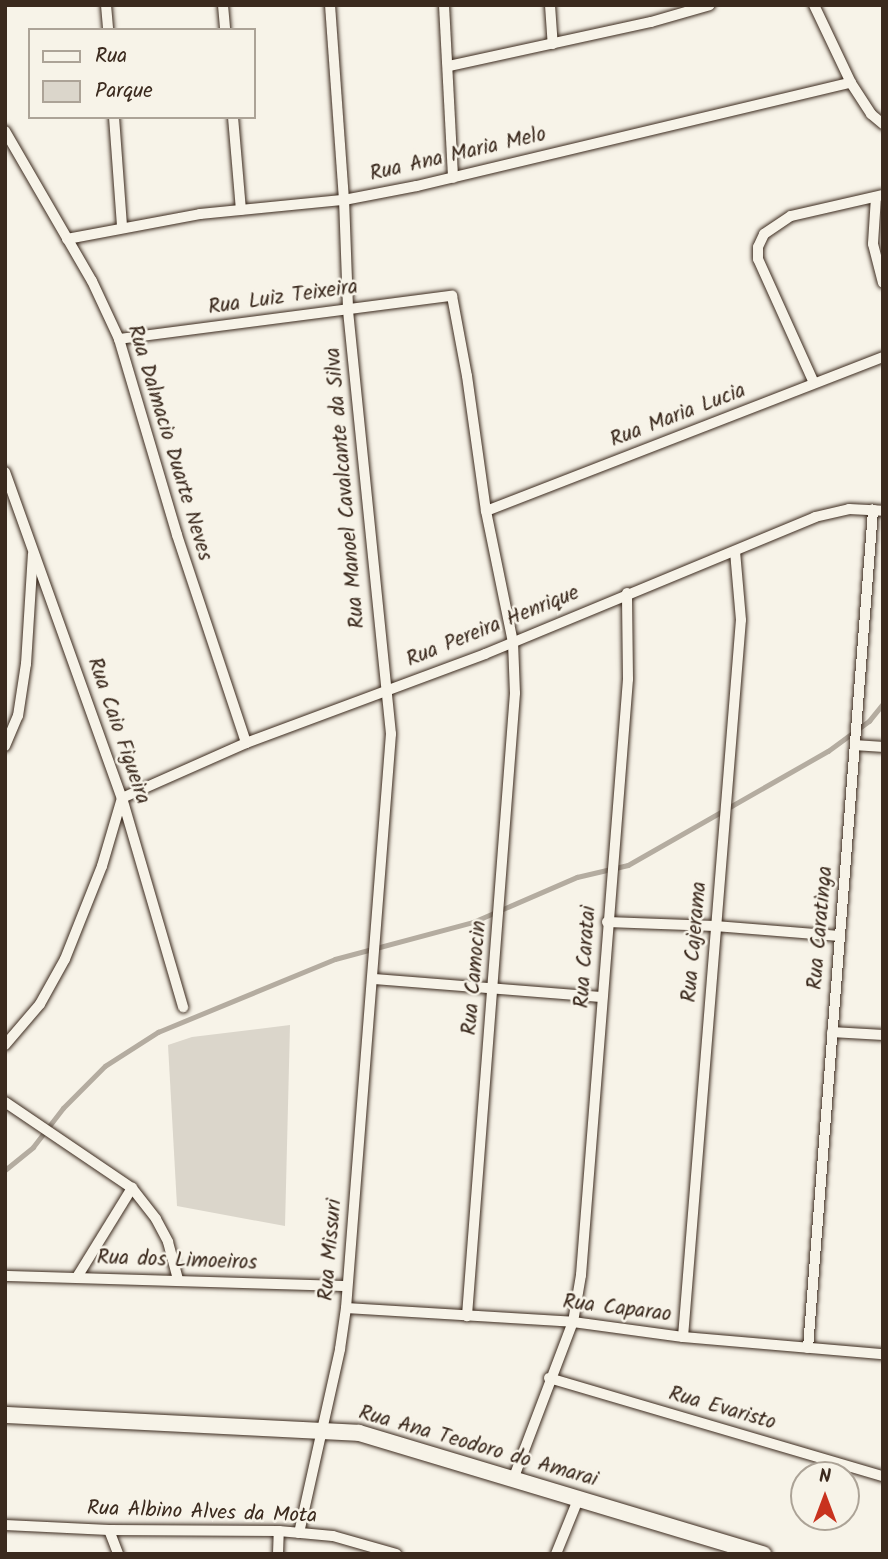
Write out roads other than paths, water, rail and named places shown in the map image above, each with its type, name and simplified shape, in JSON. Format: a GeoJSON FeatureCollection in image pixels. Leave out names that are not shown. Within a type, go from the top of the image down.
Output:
{"type":"FeatureCollection","features":[{"type":"Feature","properties":{"kind":"street"},"geometry":{"type":"LineString","coordinates":[[106,5],[108,28]]}},
{"type":"Feature","properties":{"kind":"street"},"geometry":{"type":"LineString","coordinates":[[223,5],[225,28]]}},
{"type":"Feature","properties":{"kind":"street","name":"Rua Manoel Cavalcante da Silva"},"geometry":{"type":"LineString","coordinates":[[330,5],[344,200],[348,308],[384,690],[391,734],[374,966]]}},
{"type":"Feature","properties":{"kind":"street"},"geometry":{"type":"LineString","coordinates":[[444,5],[453,178]]}},
{"type":"Feature","properties":{"kind":"street"},"geometry":{"type":"LineString","coordinates":[[550,5],[553,44]]}},
{"type":"Feature","properties":{"kind":"street"},"geometry":{"type":"LineString","coordinates":[[449,66],[651,22],[710,5]]}},
{"type":"Feature","properties":{"kind":"street"},"geometry":{"type":"LineString","coordinates":[[814,5],[851,83],[871,114],[883,124]]}},
{"type":"Feature","properties":{"kind":"street","name":"Rua Ana Maria Melo"},"geometry":{"type":"LineString","coordinates":[[67,239],[122,227],[242,210],[344,200],[453,178],[851,83]]}},
{"type":"Feature","properties":{"kind":"street"},"geometry":{"type":"LineString","coordinates":[[114,119],[122,227]]}},
{"type":"Feature","properties":{"kind":"street"},"geometry":{"type":"LineString","coordinates":[[233,119],[242,210]]}},
{"type":"Feature","properties":{"kind":"street","name":"Rua Dalmacio Duarte Neves"},"geometry":{"type":"LineString","coordinates":[[5,131],[92,281],[119,339],[177,535],[246,743]]}},
{"type":"Feature","properties":{"kind":"street"},"geometry":{"type":"LineString","coordinates":[[814,383],[758,259],[758,247],[764,234],[791,216],[880,196],[873,244],[883,284]]}},
{"type":"Feature","properties":{"kind":"street","name":"Rua Luiz Teixeira"},"geometry":{"type":"LineString","coordinates":[[119,339],[452,296]]}},
{"type":"Feature","properties":{"kind":"street","name":"Rua Camocin"},"geometry":{"type":"LineString","coordinates":[[452,296],[467,376],[486,511],[513,642],[515,693],[467,1316]]}},
{"type":"Feature","properties":{"kind":"street","name":"Rua Maria Lucia"},"geometry":{"type":"LineString","coordinates":[[486,511],[883,357]]}},
{"type":"Feature","properties":{"kind":"street","name":"Rua Caio Figueira"},"geometry":{"type":"LineString","coordinates":[[5,472],[122,798],[183,1007]]}},
{"type":"Feature","properties":{"kind":"street","name":"Rua Pereira Henrique"},"geometry":{"type":"LineString","coordinates":[[122,798],[246,743],[513,642],[815,517],[849,509],[878,510]]}},
{"type":"Feature","properties":{"kind":"street","name":"Rua Caratinga"},"geometry":{"type":"LineString","coordinates":[[808,1348],[857,700],[878,510]]}},
{"type":"Feature","properties":{"kind":"street"},"geometry":{"type":"LineString","coordinates":[[5,746],[18,716],[26,664],[33,548]]}},
{"type":"Feature","properties":{"kind":"street","name":"Rua Cajerama"},"geometry":{"type":"LineString","coordinates":[[683,1336],[741,620],[736,551]]}},
{"type":"Feature","properties":{"kind":"street","name":"Rua Caratai"},"geometry":{"type":"LineString","coordinates":[[514,1477],[549,1378],[573,1322],[581,1275],[628,679],[627,593]]}},
{"type":"Feature","properties":{"kind":"street"},"geometry":{"type":"LineString","coordinates":[[855,743],[883,747]]}},
{"type":"Feature","properties":{"kind":"street"},"geometry":{"type":"LineString","coordinates":[[5,1045],[40,1004],[65,959],[102,866],[122,798]]}},
{"type":"Feature","properties":{"kind":"street"},"geometry":{"type":"LineString","coordinates":[[607,922],[715,926],[840,936]]}},
{"type":"Feature","properties":{"kind":"street","name":"Rua Missuri"},"geometry":{"type":"LineString","coordinates":[[299,1532],[340,1349],[346,1308],[374,966]]}},
{"type":"Feature","properties":{"kind":"street"},"geometry":{"type":"LineString","coordinates":[[373,979],[602,997]]}},
{"type":"Feature","properties":{"kind":"street"},"geometry":{"type":"LineString","coordinates":[[832,1032],[883,1035]]}},
{"type":"Feature","properties":{"kind":"street"},"geometry":{"type":"LineString","coordinates":[[5,1102],[132,1188],[156,1219],[168,1242],[178,1279]]}},
{"type":"Feature","properties":{"kind":"street"},"geometry":{"type":"LineString","coordinates":[[77,1277],[132,1188]]}},
{"type":"Feature","properties":{"kind":"street","name":"Rua dos Limoeiros"},"geometry":{"type":"LineString","coordinates":[[5,1276],[347,1286]]}},
{"type":"Feature","properties":{"kind":"street","name":"Rua Caparao"},"geometry":{"type":"LineString","coordinates":[[346,1308],[573,1322],[683,1336],[883,1354]]}},
{"type":"Feature","properties":{"kind":"street","name":"Rua Evaristo"},"geometry":{"type":"LineString","coordinates":[[549,1378],[883,1476]]}},
{"type":"Feature","properties":{"kind":"street","name":"Rua Ana Teodoro do Amarai"},"geometry":{"type":"LineString","coordinates":[[5,1415],[321,1429],[384,1438],[764,1554]]}},
{"type":"Feature","properties":{"kind":"street"},"geometry":{"type":"LineString","coordinates":[[556,1554],[579,1497]]}},
{"type":"Feature","properties":{"kind":"street","name":"Rua Albino Alves da Mota"},"geometry":{"type":"LineString","coordinates":[[5,1525],[109,1530],[299,1532],[333,1536],[396,1554]]}},
{"type":"Feature","properties":{"kind":"street"},"geometry":{"type":"LineString","coordinates":[[109,1530],[118,1554]]}},
{"type":"Feature","properties":{"kind":"street"},"geometry":{"type":"LineString","coordinates":[[278,1554],[279,1531]]}},
{"type":"Feature","properties":{"kind":"waterway"},"geometry":{"type":"LineString","coordinates":[[5,1170],[33,1147],[63,1108],[105,1066],[158,1032],[335,959],[473,922],[577,877],[628,865],[828,751],[869,721],[883,704]]}}]}
